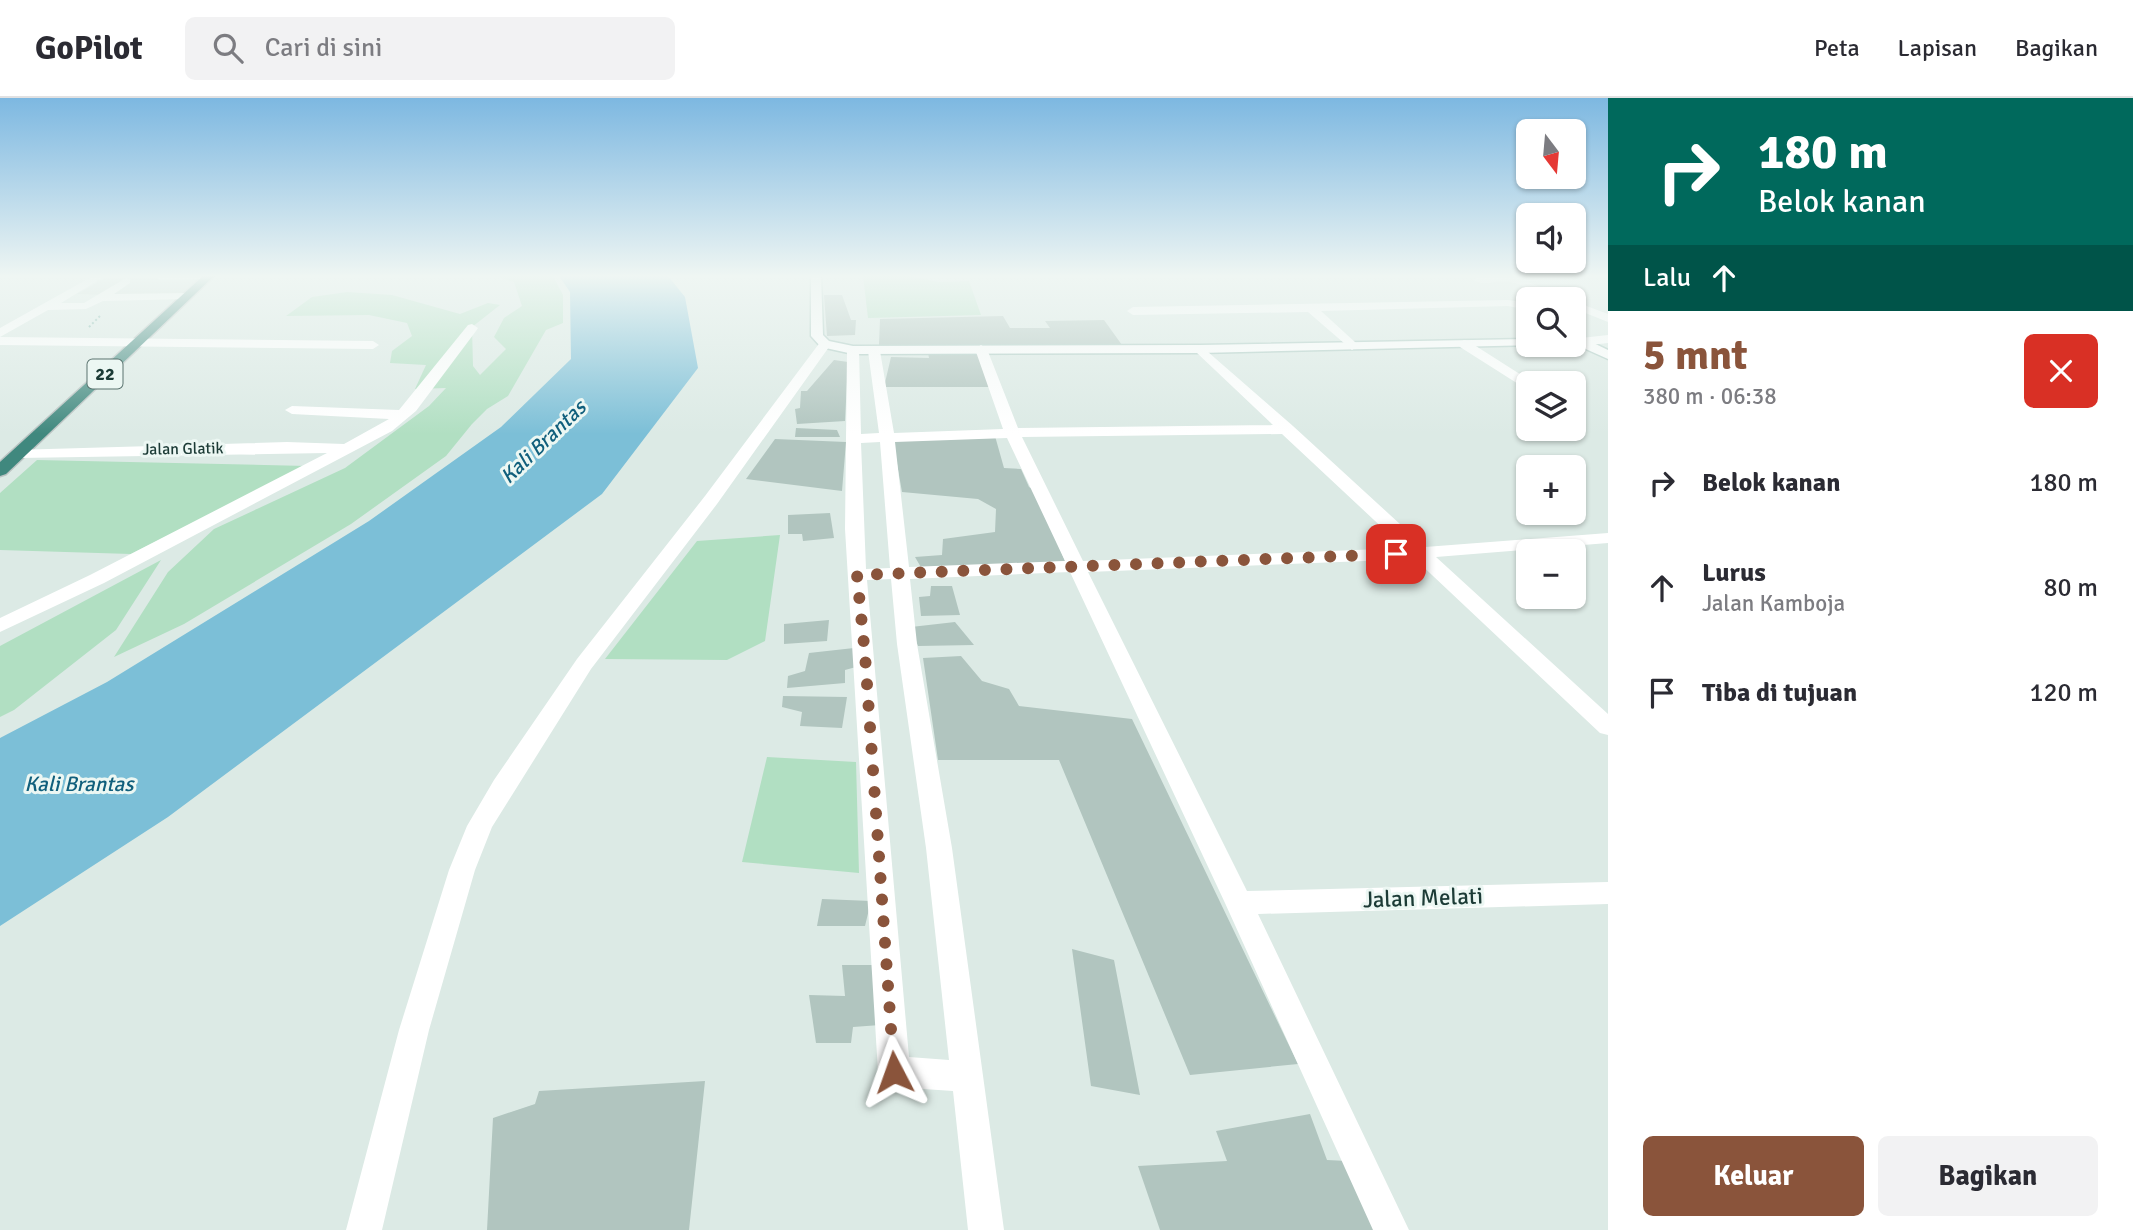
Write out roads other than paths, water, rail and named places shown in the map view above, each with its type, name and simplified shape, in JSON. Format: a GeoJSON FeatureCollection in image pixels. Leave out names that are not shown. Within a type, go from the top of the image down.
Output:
{"type":"FeatureCollection","features":[{"type":"Feature","properties":{"kind":"highway","name":"22"},"geometry":{"type":"LineString","coordinates":[[0,471],[154,329]]}},
{"type":"Feature","properties":{"kind":"street"},"geometry":{"type":"LineString","coordinates":[[0,626],[348,449],[405,415],[471,329]]}},
{"type":"Feature","properties":{"kind":"street"},"geometry":{"type":"LineString","coordinates":[[817,329],[817,336],[825,344],[863,351],[1516,343]]}},
{"type":"Feature","properties":{"kind":"street"},"geometry":{"type":"LineString","coordinates":[[1333,329],[1352,346]]}},
{"type":"Feature","properties":{"kind":"street"},"geometry":{"type":"LineString","coordinates":[[1586,333],[1603,340]]}},
{"type":"Feature","properties":{"kind":"street"},"geometry":{"type":"LineString","coordinates":[[0,341],[373,345]]}},
{"type":"Feature","properties":{"kind":"street"},"geometry":{"type":"LineString","coordinates":[[364,1230],[414,1030],[462,870],[480,826],[503,786],[584,664],[711,500],[825,344]]}},
{"type":"Feature","properties":{"kind":"street"},"geometry":{"type":"LineString","coordinates":[[1464,344],[1516,376]]}},
{"type":"Feature","properties":{"kind":"street"},"geometry":{"type":"LineString","coordinates":[[1586,346],[1608,355]]}},
{"type":"Feature","properties":{"kind":"street"},"geometry":{"type":"LineString","coordinates":[[981,349],[1012,433],[1238,903],[1391,1230]]}},
{"type":"Feature","properties":{"kind":"street"},"geometry":{"type":"LineString","coordinates":[[1200,349],[1608,727]]}},
{"type":"Feature","properties":{"kind":"street"},"geometry":{"type":"LineString","coordinates":[[863,351],[870,438],[902,574],[907,643],[939,848],[986,1230]]}},
{"type":"Feature","properties":{"kind":"street"},"geometry":{"type":"LineString","coordinates":[[863,351],[870,438],[857,575],[894,1072],[967,1076]]}},
{"type":"Feature","properties":{"kind":"street"},"geometry":{"type":"LineString","coordinates":[[292,410],[405,415]]}},
{"type":"Feature","properties":{"kind":"street"},"geometry":{"type":"LineString","coordinates":[[870,438],[1288,429]]}},
{"type":"Feature","properties":{"kind":"street","name":"Jalan Glatik"},"geometry":{"type":"LineString","coordinates":[[19,453],[287,447],[348,449]]}},
{"type":"Feature","properties":{"kind":"street"},"geometry":{"type":"LineString","coordinates":[[857,575],[1423,553],[1608,538]]}},
{"type":"Feature","properties":{"kind":"street","name":"Jalan Melati"},"geometry":{"type":"LineString","coordinates":[[1238,903],[1608,893]]}},
{"type":"Feature","properties":{"kind":"water","name":"Kali Brantas"},"geometry":{"type":"Polygon","coordinates":[[[571,329],[691,329],[698,368],[602,494],[168,817],[0,926],[0,738],[107,682],[369,521],[501,427],[571,359],[571,329]]]}}]}
